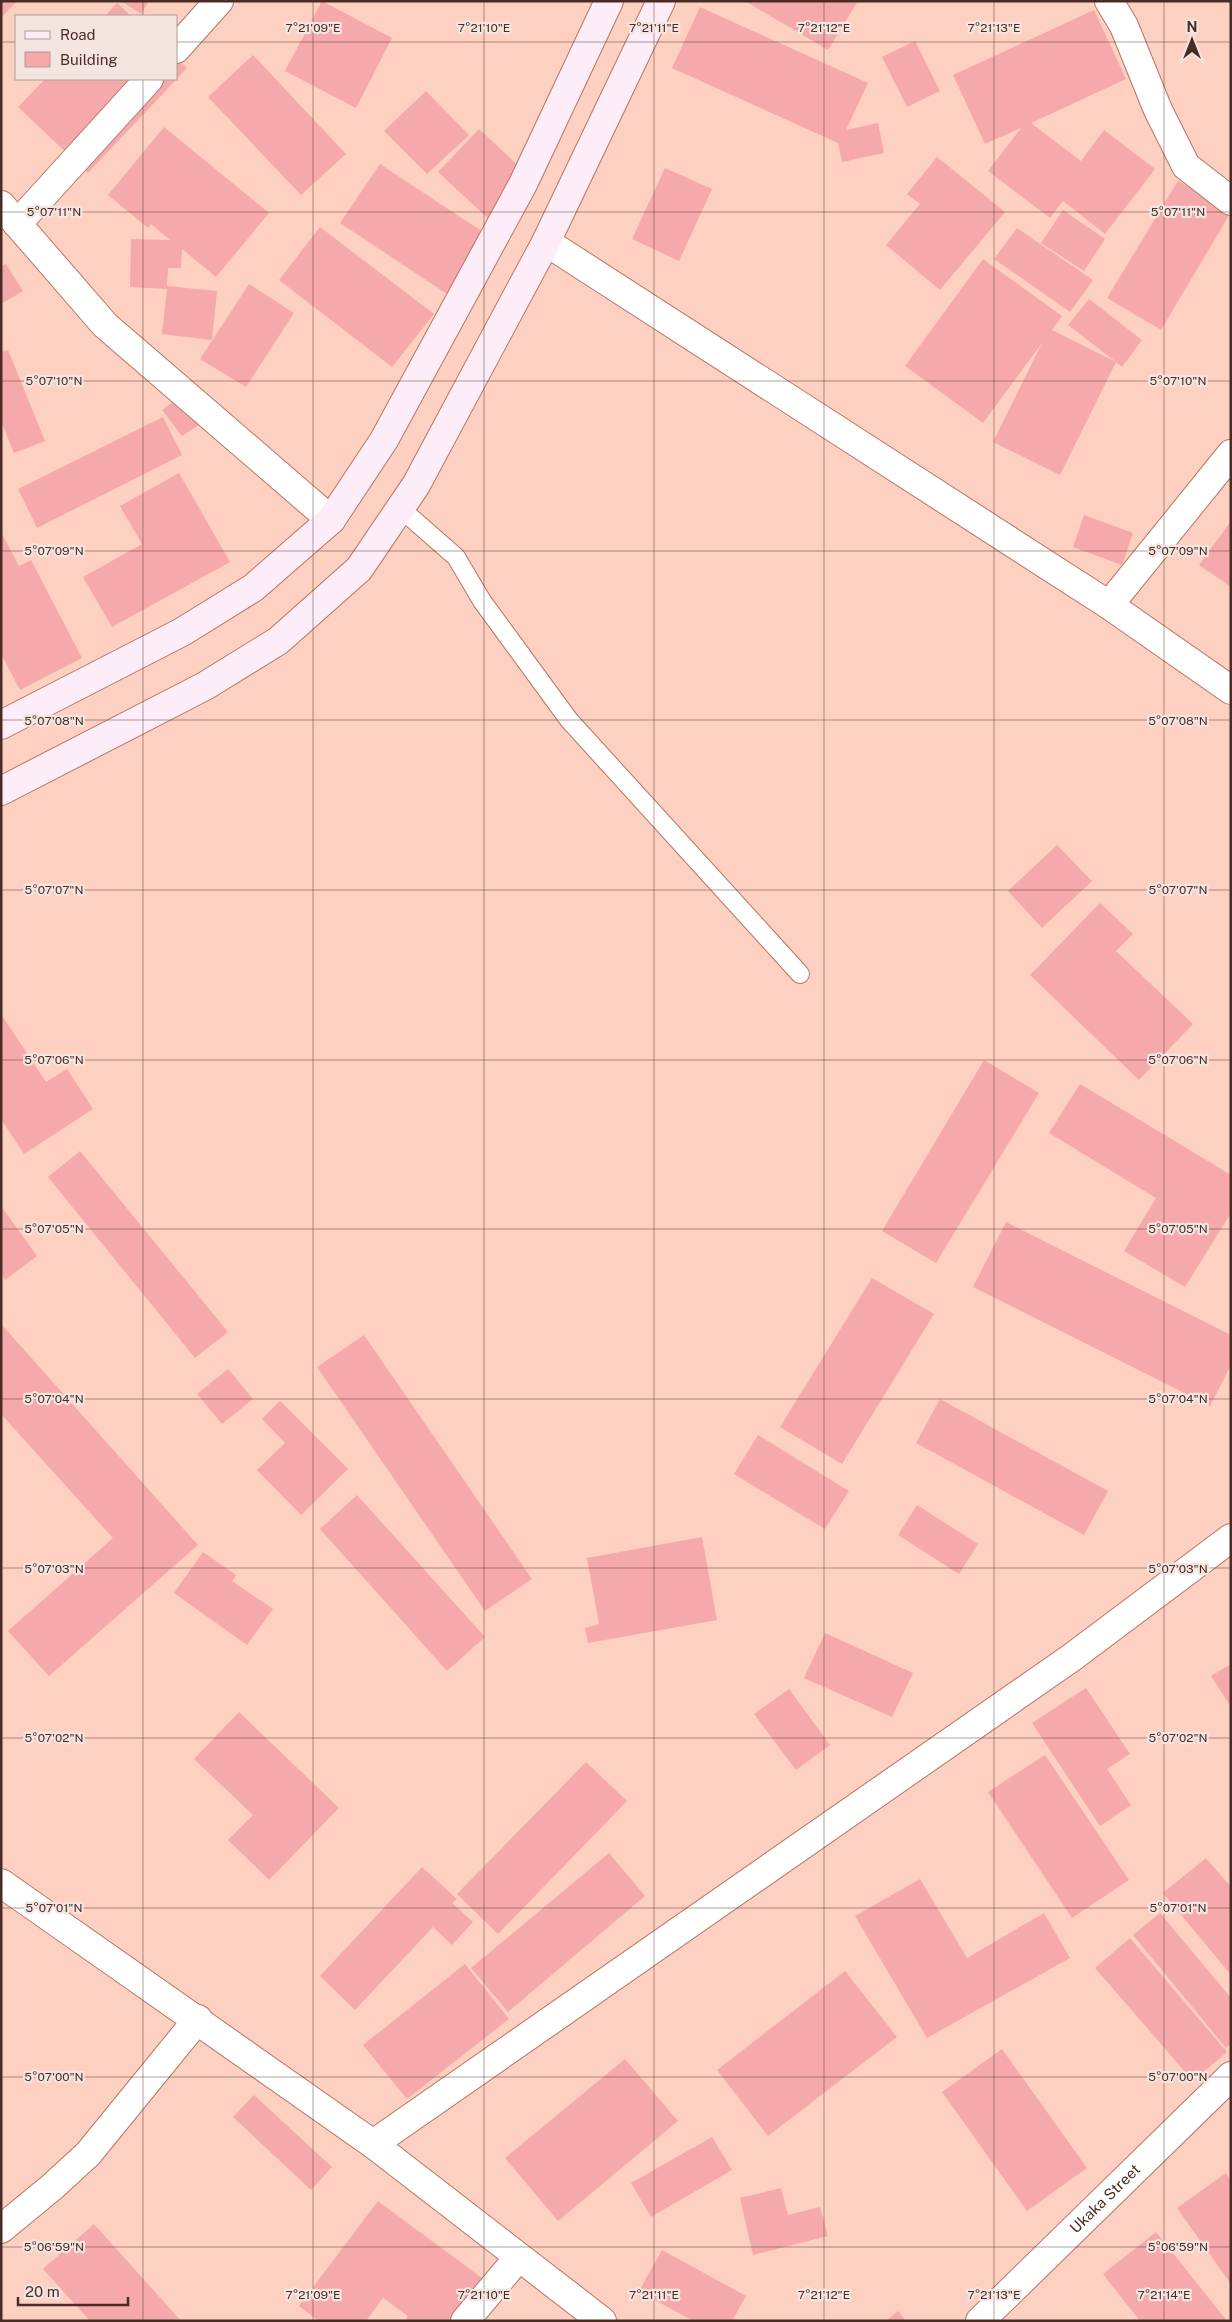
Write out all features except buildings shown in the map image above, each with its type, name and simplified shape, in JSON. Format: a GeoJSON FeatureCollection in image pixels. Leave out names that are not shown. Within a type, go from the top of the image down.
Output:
{"type":"FeatureCollection","features":[{"type":"Feature","properties":{"kind":"main road"},"geometry":{"type":"LineString","coordinates":[[1,725],[182,632],[253,588],[331,520],[384,440],[523,184],[609,1]]}},
{"type":"Feature","properties":{"kind":"main road"},"geometry":{"type":"LineString","coordinates":[[1,791],[205,686],[278,641],[359,569],[416,485],[546,242],[661,1]]}},
{"type":"Feature","properties":{"kind":"street"},"geometry":{"type":"LineString","coordinates":[[178,47],[219,1]]}},
{"type":"Feature","properties":{"kind":"street"},"geometry":{"type":"LineString","coordinates":[[1109,1],[1124,26],[1158,110],[1186,166],[1231,201]]}},
{"type":"Feature","properties":{"kind":"street"},"geometry":{"type":"LineString","coordinates":[[148,80],[9,214],[105,325],[331,520]]}},
{"type":"Feature","properties":{"kind":"street"},"geometry":{"type":"LineString","coordinates":[[546,242],[1109,605],[1231,690]]}},
{"type":"Feature","properties":{"kind":"street"},"geometry":{"type":"LineString","coordinates":[[1109,605],[1231,454]]}},
{"type":"Feature","properties":{"kind":"street"},"geometry":{"type":"LineString","coordinates":[[373,2144],[1071,1658],[1231,1538]]}},
{"type":"Feature","properties":{"kind":"street"},"geometry":{"type":"LineString","coordinates":[[1,1883],[198,2019],[373,2144],[518,2258],[602,2321]]}},
{"type":"Feature","properties":{"kind":"street"},"geometry":{"type":"LineString","coordinates":[[1,2228],[52,2187],[88,2154],[198,2019]]}},
{"type":"Feature","properties":{"kind":"street","name":"Ukaka Street"},"geometry":{"type":"LineString","coordinates":[[980,2321],[1231,2076]]}},
{"type":"Feature","properties":{"kind":"street"},"geometry":{"type":"LineString","coordinates":[[465,2321],[518,2258]]}},
{"type":"Feature","properties":{"kind":"lane"},"geometry":{"type":"LineString","coordinates":[[400,508],[456,557],[482,601],[569,720],[800,974]]}}]}
